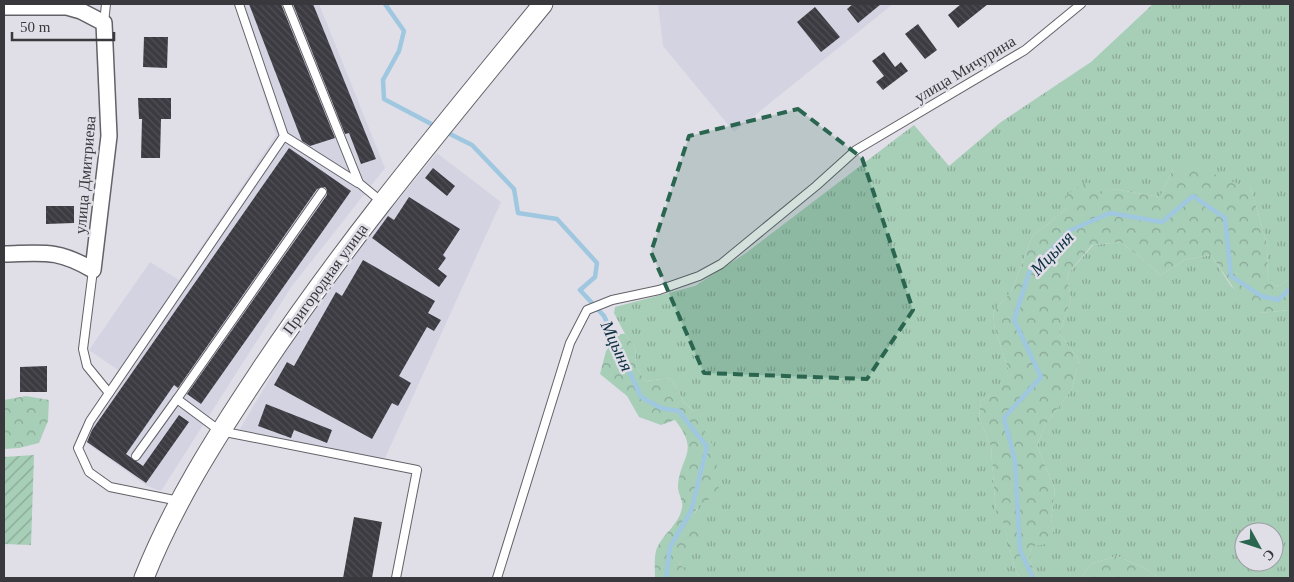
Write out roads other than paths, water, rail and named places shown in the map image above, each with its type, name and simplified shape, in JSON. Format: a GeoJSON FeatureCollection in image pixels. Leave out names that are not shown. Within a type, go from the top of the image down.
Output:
{"type":"FeatureCollection","features":[{"type":"Feature","properties":{"kind":"street","name":"Пригородная улица"},"geometry":{"type":"LineString","coordinates":[[144,578],[160,538],[179,501],[220,431],[276,347],[382,202],[543,4]]}},
{"type":"Feature","properties":{"kind":"street"},"geometry":{"type":"LineString","coordinates":[[4,7],[66,7],[81,10],[104,23]]}},
{"type":"Feature","properties":{"kind":"street","name":"улица Дмитриева"},"geometry":{"type":"LineString","coordinates":[[93,270],[109,136],[104,23]]}},
{"type":"Feature","properties":{"kind":"street"},"geometry":{"type":"LineString","coordinates":[[4,254],[54,253],[71,257],[93,270]]}},
{"type":"Feature","properties":{"kind":"lane"},"geometry":{"type":"LineString","coordinates":[[104,23],[106,4]]}},
{"type":"Feature","properties":{"kind":"lane"},"geometry":{"type":"LineString","coordinates":[[239,4],[284,136],[359,183],[382,202]]}},
{"type":"Feature","properties":{"kind":"lane"},"geometry":{"type":"LineString","coordinates":[[288,4],[359,183]]}},
{"type":"Feature","properties":{"kind":"lane","name":"улица Мичурина"},"geometry":{"type":"LineString","coordinates":[[497,578],[570,343],[587,310],[612,300],[660,290],[699,276],[721,264],[816,186],[856,150],[1025,50],[1081,4]]}},
{"type":"Feature","properties":{"kind":"lane"},"geometry":{"type":"LineString","coordinates":[[179,501],[110,487],[90,472],[78,448],[90,421],[109,392],[284,136]]}},
{"type":"Feature","properties":{"kind":"lane"},"geometry":{"type":"LineString","coordinates":[[136,456],[322,192]]}},
{"type":"Feature","properties":{"kind":"lane"},"geometry":{"type":"LineString","coordinates":[[93,270],[83,349],[87,366],[109,392]]}},
{"type":"Feature","properties":{"kind":"lane"},"geometry":{"type":"LineString","coordinates":[[177,399],[220,431],[417,470],[396,578]]}},
{"type":"Feature","properties":{"kind":"waterway","name":"Мцыня"},"geometry":{"type":"LineString","coordinates":[[385,4],[404,31],[399,51],[383,80],[384,99],[437,127]]}},
{"type":"Feature","properties":{"kind":"waterway","name":"Мцыня"},"geometry":{"type":"LineString","coordinates":[[446,132],[472,145],[514,189],[518,213],[557,219],[597,263],[595,277],[580,290],[604,316],[641,397],[661,408],[679,411],[707,447],[691,511],[670,547],[666,578]]}},
{"type":"Feature","properties":{"kind":"waterway","name":"Мцыня"},"geometry":{"type":"LineString","coordinates":[[1033,578],[1020,550],[1015,461],[1004,418],[1041,377],[1014,320],[1029,273],[1069,231],[1110,213],[1162,222],[1193,196],[1225,218],[1231,276],[1261,296],[1278,300],[1290,289]]}}]}
